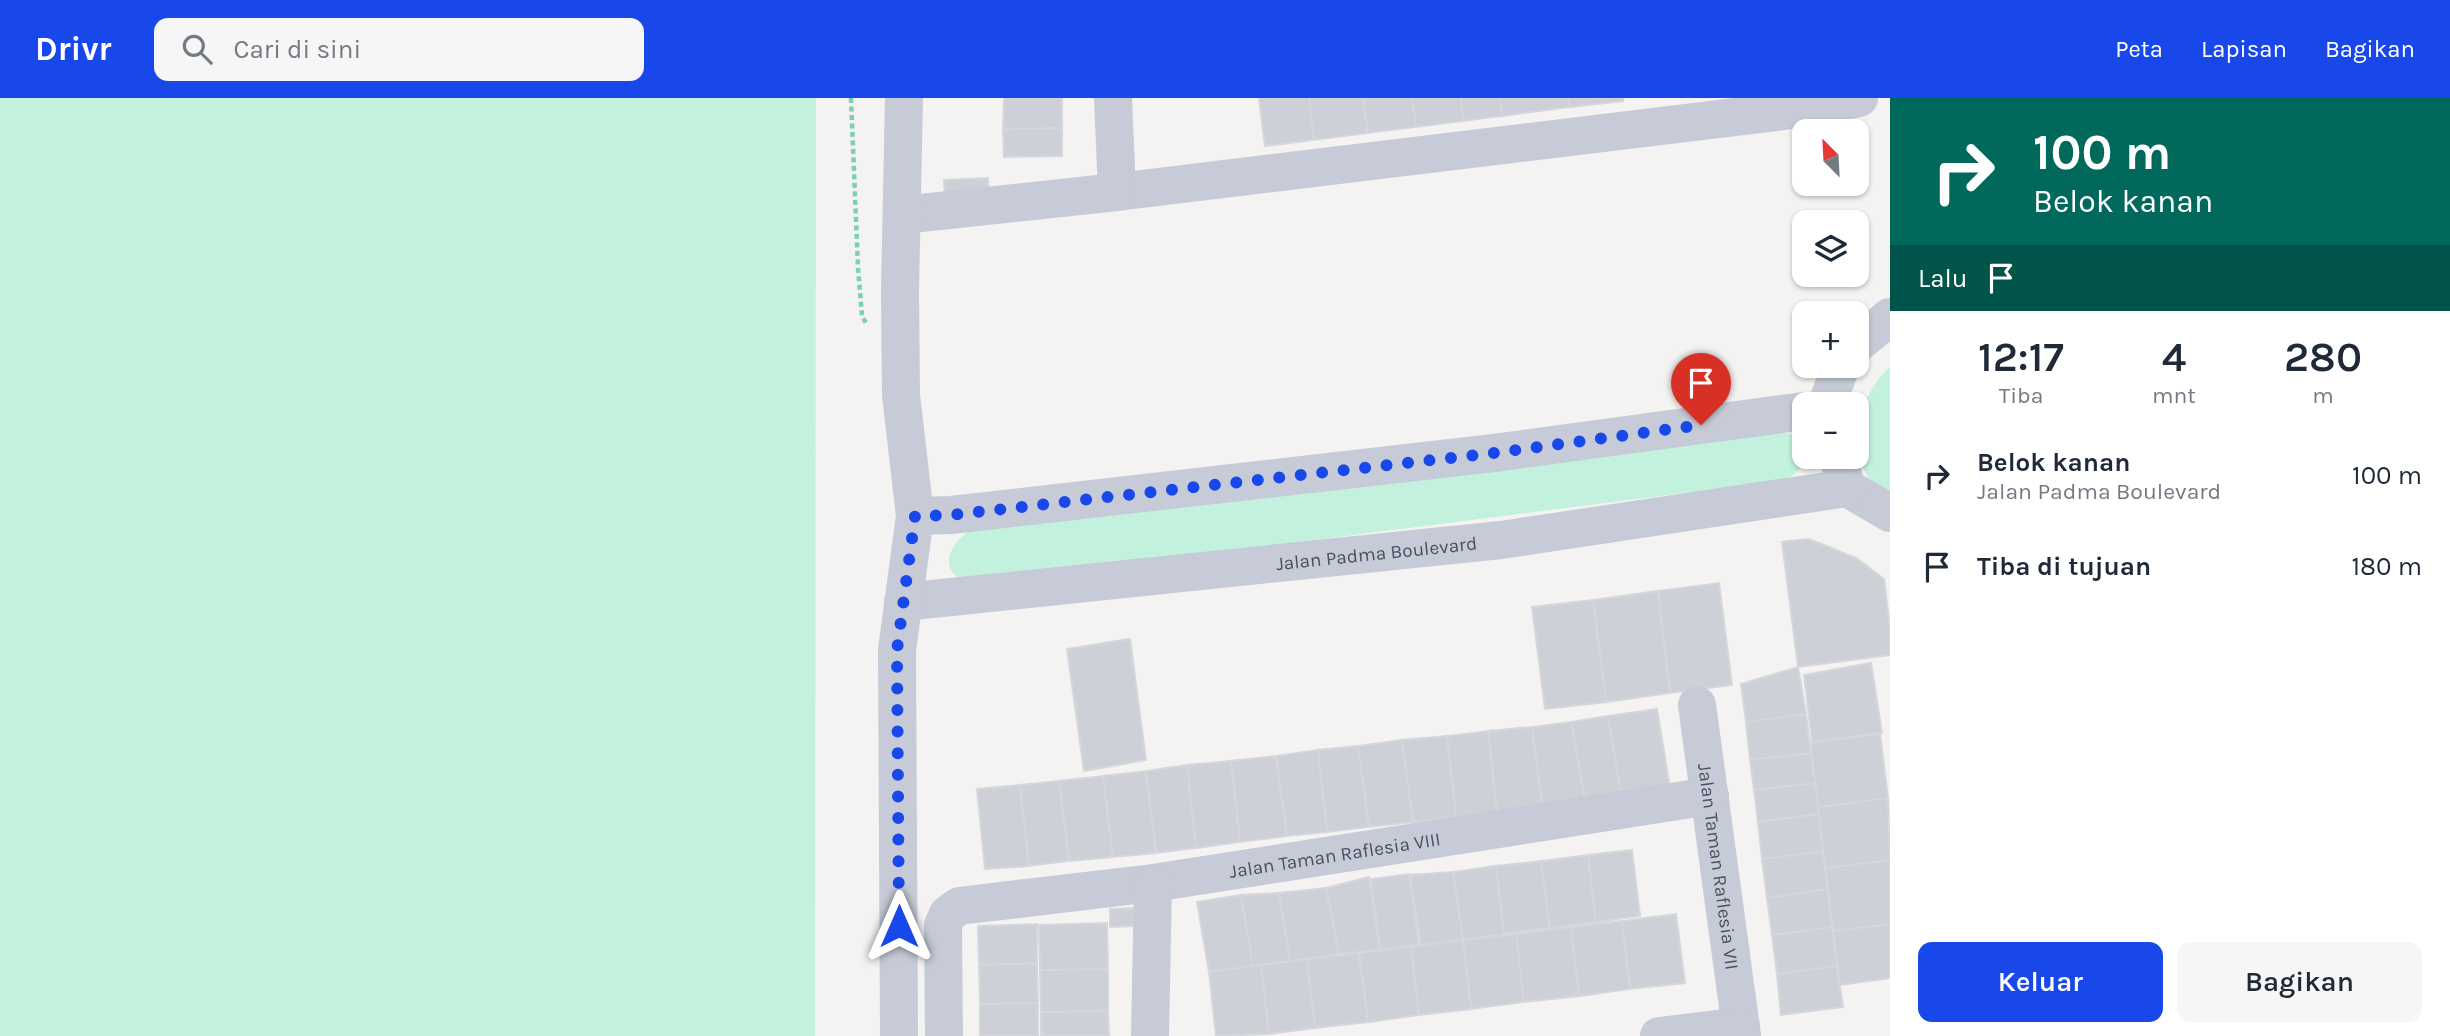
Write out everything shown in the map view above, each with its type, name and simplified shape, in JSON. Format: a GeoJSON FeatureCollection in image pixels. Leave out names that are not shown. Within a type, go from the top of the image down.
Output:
{"type":"FeatureCollection","features":[{"type":"Feature","properties":{"kind":"street"},"geometry":{"type":"LineString","coordinates":[[900,1036],[897,650],[915,516],[901,396],[904,98]]}},
{"type":"Feature","properties":{"kind":"street"},"geometry":{"type":"LineString","coordinates":[[1113,98],[1117,192]]}},
{"type":"Feature","properties":{"kind":"street"},"geometry":{"type":"LineString","coordinates":[[902,215],[1117,192],[1809,108],[1859,98]]}},
{"type":"Feature","properties":{"kind":"street"},"geometry":{"type":"LineString","coordinates":[[1869,334],[1890,317]]}},
{"type":"Feature","properties":{"kind":"street"},"geometry":{"type":"LineString","coordinates":[[915,516],[951,515],[1494,453],[1792,413]]}},
{"type":"Feature","properties":{"kind":"street"},"geometry":{"type":"LineString","coordinates":[[1842,472],[1890,513]]}},
{"type":"Feature","properties":{"kind":"street","name":"Jalan Padma Boulevard"},"geometry":{"type":"LineString","coordinates":[[903,602],[1501,540],[1842,472]]}},
{"type":"Feature","properties":{"kind":"street","name":"Jalan Taman Raflesia VII"},"geometry":{"type":"LineString","coordinates":[[1697,705],[1741,1031]]}},
{"type":"Feature","properties":{"kind":"street","name":"Jalan Taman Raflesia VIII"},"geometry":{"type":"LineString","coordinates":[[944,1036],[943,925],[948,914],[959,906],[1153,883],[1710,796]]}},
{"type":"Feature","properties":{"kind":"street"},"geometry":{"type":"LineString","coordinates":[[1150,1036],[1153,883]]}},
{"type":"Feature","properties":{"kind":"street"},"geometry":{"type":"LineString","coordinates":[[1659,1036],[1741,1031]]}},
{"type":"Feature","properties":{"kind":"path"},"geometry":{"type":"LineString","coordinates":[[851,98],[858,268],[862,316],[868,328]]}},
{"type":"Feature","properties":{"kind":"green space"},"geometry":{"type":"Polygon","coordinates":[[[0,98],[816,98],[815,1036],[0,1036],[0,98]]]}},
{"type":"Feature","properties":{"kind":"green space"},"geometry":{"type":"Polygon","coordinates":[[[1890,367],[1890,495],[1876,486],[1864,469],[1869,469],[1869,394],[1890,367]]]}},
{"type":"Feature","properties":{"kind":"green space"},"geometry":{"type":"Polygon","coordinates":[[[1778,432],[1792,435],[1792,469],[1799,469],[1785,480],[977,583],[961,579],[954,574],[949,560],[954,546],[971,530],[1778,432]]]}},
{"type":"Feature","properties":{"kind":"building"},"geometry":{"type":"Polygon","coordinates":[[[1004,98],[1062,98],[1062,128],[1003,129],[1004,98]]]}},
{"type":"Feature","properties":{"kind":"building"},"geometry":{"type":"Polygon","coordinates":[[[1259,98],[1309,98],[1314,140],[1265,146],[1259,98]]]}},
{"type":"Feature","properties":{"kind":"building"},"geometry":{"type":"Polygon","coordinates":[[[1309,98],[1363,98],[1368,133],[1314,140],[1309,98]]]}},
{"type":"Feature","properties":{"kind":"building"},"geometry":{"type":"Polygon","coordinates":[[[1363,98],[1412,98],[1416,127],[1368,133],[1363,98]]]}},
{"type":"Feature","properties":{"kind":"building"},"geometry":{"type":"Polygon","coordinates":[[[1412,98],[1461,98],[1463,121],[1416,127],[1412,98]]]}},
{"type":"Feature","properties":{"kind":"building"},"geometry":{"type":"Polygon","coordinates":[[[1461,98],[1500,98],[1502,116],[1463,121],[1461,98]]]}},
{"type":"Feature","properties":{"kind":"building"},"geometry":{"type":"Polygon","coordinates":[[[1500,98],[1569,98],[1570,107],[1502,116],[1500,98]]]}},
{"type":"Feature","properties":{"kind":"building"},"geometry":{"type":"Polygon","coordinates":[[[1569,98],[1623,98],[1623,101],[1570,107],[1569,98]]]}},
{"type":"Feature","properties":{"kind":"building"},"geometry":{"type":"Polygon","coordinates":[[[1062,128],[1062,156],[1004,157],[1003,129],[1062,128]]]}},
{"type":"Feature","properties":{"kind":"building"},"geometry":{"type":"Polygon","coordinates":[[[988,178],[989,199],[945,201],[944,180],[988,178]]]}},
{"type":"Feature","properties":{"kind":"building"},"geometry":{"type":"Polygon","coordinates":[[[1809,539],[1856,558],[1884,579],[1890,628],[1890,655],[1798,667],[1782,542],[1809,539]]]}},
{"type":"Feature","properties":{"kind":"building"},"geometry":{"type":"Polygon","coordinates":[[[1719,583],[1732,685],[1670,693],[1658,591],[1719,583]]]}},
{"type":"Feature","properties":{"kind":"building"},"geometry":{"type":"Polygon","coordinates":[[[1658,591],[1670,693],[1606,702],[1593,600],[1658,591]]]}},
{"type":"Feature","properties":{"kind":"building"},"geometry":{"type":"Polygon","coordinates":[[[1593,600],[1606,702],[1545,709],[1532,607],[1593,600]]]}},
{"type":"Feature","properties":{"kind":"building"},"geometry":{"type":"Polygon","coordinates":[[[1130,639],[1146,760],[1084,771],[1067,649],[1130,639]]]}},
{"type":"Feature","properties":{"kind":"building"},"geometry":{"type":"Polygon","coordinates":[[[1871,663],[1882,733],[1812,742],[1804,675],[1871,663]]]}},
{"type":"Feature","properties":{"kind":"building"},"geometry":{"type":"Polygon","coordinates":[[[1798,667],[1806,714],[1746,722],[1741,684],[1798,667]]]}},
{"type":"Feature","properties":{"kind":"building"},"geometry":{"type":"Polygon","coordinates":[[[1657,709],[1670,788],[1621,795],[1608,716],[1657,709]]]}},
{"type":"Feature","properties":{"kind":"building"},"geometry":{"type":"Polygon","coordinates":[[[1806,714],[1811,753],[1750,760],[1746,722],[1806,714]]]}},
{"type":"Feature","properties":{"kind":"building"},"geometry":{"type":"Polygon","coordinates":[[[1608,716],[1621,795],[1585,800],[1571,722],[1608,716]]]}},
{"type":"Feature","properties":{"kind":"building"},"geometry":{"type":"Polygon","coordinates":[[[1571,722],[1585,800],[1542,806],[1532,727],[1571,722]]]}},
{"type":"Feature","properties":{"kind":"building"},"geometry":{"type":"Polygon","coordinates":[[[1532,727],[1542,806],[1497,812],[1488,731],[1532,727]]]}},
{"type":"Feature","properties":{"kind":"building"},"geometry":{"type":"Polygon","coordinates":[[[1488,731],[1497,812],[1456,817],[1447,736],[1488,731]]]}},
{"type":"Feature","properties":{"kind":"building"},"geometry":{"type":"Polygon","coordinates":[[[1880,734],[1888,798],[1818,807],[1810,743],[1880,734]]]}},
{"type":"Feature","properties":{"kind":"building"},"geometry":{"type":"Polygon","coordinates":[[[1447,736],[1456,817],[1413,822],[1402,740],[1447,736]]]}},
{"type":"Feature","properties":{"kind":"building"},"geometry":{"type":"Polygon","coordinates":[[[1402,740],[1413,822],[1369,827],[1358,746],[1402,740]]]}},
{"type":"Feature","properties":{"kind":"building"},"geometry":{"type":"Polygon","coordinates":[[[1358,746],[1369,827],[1327,832],[1318,750],[1358,746]]]}},
{"type":"Feature","properties":{"kind":"building"},"geometry":{"type":"Polygon","coordinates":[[[1318,750],[1327,832],[1287,836],[1276,756],[1318,750]]]}},
{"type":"Feature","properties":{"kind":"building"},"geometry":{"type":"Polygon","coordinates":[[[1811,753],[1815,783],[1754,790],[1750,760],[1811,753]]]}},
{"type":"Feature","properties":{"kind":"building"},"geometry":{"type":"Polygon","coordinates":[[[1276,756],[1287,836],[1240,842],[1231,761],[1276,756]]]}},
{"type":"Feature","properties":{"kind":"building"},"geometry":{"type":"Polygon","coordinates":[[[1231,761],[1240,842],[1196,848],[1187,765],[1231,761]]]}},
{"type":"Feature","properties":{"kind":"building"},"geometry":{"type":"Polygon","coordinates":[[[1187,765],[1196,848],[1156,853],[1146,771],[1187,765]]]}},
{"type":"Feature","properties":{"kind":"building"},"geometry":{"type":"Polygon","coordinates":[[[1146,771],[1156,853],[1113,857],[1103,776],[1146,771]]]}},
{"type":"Feature","properties":{"kind":"building"},"geometry":{"type":"Polygon","coordinates":[[[1103,776],[1113,857],[1069,861],[1059,781],[1103,776]]]}},
{"type":"Feature","properties":{"kind":"building"},"geometry":{"type":"Polygon","coordinates":[[[1059,781],[1069,861],[1029,866],[1020,785],[1059,781]]]}},
{"type":"Feature","properties":{"kind":"building"},"geometry":{"type":"Polygon","coordinates":[[[1815,783],[1819,814],[1758,822],[1754,790],[1815,783]]]}},
{"type":"Feature","properties":{"kind":"building"},"geometry":{"type":"Polygon","coordinates":[[[1020,785],[1029,866],[985,869],[977,789],[1020,785]]]}},
{"type":"Feature","properties":{"kind":"building"},"geometry":{"type":"Polygon","coordinates":[[[1888,798],[1890,860],[1825,868],[1818,807],[1888,798]]]}},
{"type":"Feature","properties":{"kind":"building"},"geometry":{"type":"Polygon","coordinates":[[[1819,814],[1823,851],[1762,859],[1758,822],[1819,814]]]}},
{"type":"Feature","properties":{"kind":"building"},"geometry":{"type":"Polygon","coordinates":[[[1632,850],[1640,916],[1596,922],[1588,855],[1632,850]]]}},
{"type":"Feature","properties":{"kind":"building"},"geometry":{"type":"Polygon","coordinates":[[[1823,851],[1828,889],[1767,898],[1762,859],[1823,851]]]}},
{"type":"Feature","properties":{"kind":"building"},"geometry":{"type":"Polygon","coordinates":[[[1588,855],[1596,922],[1550,928],[1541,861],[1588,855]]]}},
{"type":"Feature","properties":{"kind":"building"},"geometry":{"type":"Polygon","coordinates":[[[1890,860],[1890,924],[1833,931],[1825,868],[1890,860]]]}},
{"type":"Feature","properties":{"kind":"building"},"geometry":{"type":"Polygon","coordinates":[[[1541,861],[1550,928],[1504,934],[1496,866],[1541,861]]]}},
{"type":"Feature","properties":{"kind":"building"},"geometry":{"type":"Polygon","coordinates":[[[1496,866],[1504,934],[1463,940],[1453,872],[1496,866]]]}},
{"type":"Feature","properties":{"kind":"building"},"geometry":{"type":"Polygon","coordinates":[[[1453,872],[1463,940],[1421,945],[1410,875],[1453,872]]]}},
{"type":"Feature","properties":{"kind":"building"},"geometry":{"type":"Polygon","coordinates":[[[1409,874],[1419,945],[1380,950],[1371,879],[1409,874]]]}},
{"type":"Feature","properties":{"kind":"building"},"geometry":{"type":"Polygon","coordinates":[[[1369,877],[1380,950],[1339,954],[1326,888],[1369,877]]]}},
{"type":"Feature","properties":{"kind":"building"},"geometry":{"type":"Polygon","coordinates":[[[1326,888],[1339,954],[1290,961],[1279,893],[1326,888]]]}},
{"type":"Feature","properties":{"kind":"building"},"geometry":{"type":"Polygon","coordinates":[[[1828,889],[1832,927],[1772,935],[1767,898],[1828,889]]]}},
{"type":"Feature","properties":{"kind":"building"},"geometry":{"type":"Polygon","coordinates":[[[1279,893],[1290,961],[1253,966],[1241,895],[1279,893]]]}},
{"type":"Feature","properties":{"kind":"building"},"geometry":{"type":"Polygon","coordinates":[[[1241,895],[1253,966],[1209,972],[1197,902],[1241,895]]]}},
{"type":"Feature","properties":{"kind":"building"},"geometry":{"type":"Polygon","coordinates":[[[1134,908],[1135,926],[1110,927],[1110,909],[1134,908]]]}},
{"type":"Feature","properties":{"kind":"building"},"geometry":{"type":"Polygon","coordinates":[[[1676,914],[1685,983],[1630,989],[1622,921],[1676,914]]]}},
{"type":"Feature","properties":{"kind":"building"},"geometry":{"type":"Polygon","coordinates":[[[1622,921],[1630,989],[1579,996],[1571,927],[1622,921]]]}},
{"type":"Feature","properties":{"kind":"building"},"geometry":{"type":"Polygon","coordinates":[[[1107,923],[1108,969],[1040,970],[1039,925],[1107,923]]]}},
{"type":"Feature","properties":{"kind":"building"},"geometry":{"type":"Polygon","coordinates":[[[1037,924],[1037,963],[979,965],[978,926],[1037,924]]]}},
{"type":"Feature","properties":{"kind":"building"},"geometry":{"type":"Polygon","coordinates":[[[1890,924],[1890,978],[1840,985],[1833,931],[1890,924]]]}},
{"type":"Feature","properties":{"kind":"building"},"geometry":{"type":"Polygon","coordinates":[[[1571,927],[1579,996],[1524,1002],[1516,934],[1571,927]]]}},
{"type":"Feature","properties":{"kind":"building"},"geometry":{"type":"Polygon","coordinates":[[[1832,927],[1837,966],[1777,974],[1772,935],[1832,927]]]}},
{"type":"Feature","properties":{"kind":"building"},"geometry":{"type":"Polygon","coordinates":[[[1516,934],[1524,1002],[1471,1009],[1463,940],[1516,934]]]}},
{"type":"Feature","properties":{"kind":"building"},"geometry":{"type":"Polygon","coordinates":[[[1463,940],[1471,1009],[1419,1015],[1411,947],[1463,940]]]}},
{"type":"Feature","properties":{"kind":"building"},"geometry":{"type":"Polygon","coordinates":[[[1411,947],[1419,1015],[1368,1022],[1359,953],[1411,947]]]}},
{"type":"Feature","properties":{"kind":"building"},"geometry":{"type":"Polygon","coordinates":[[[1359,953],[1368,1022],[1315,1028],[1307,959],[1359,953]]]}},
{"type":"Feature","properties":{"kind":"building"},"geometry":{"type":"Polygon","coordinates":[[[1307,959],[1315,1028],[1269,1034],[1261,965],[1307,959]]]}},
{"type":"Feature","properties":{"kind":"building"},"geometry":{"type":"Polygon","coordinates":[[[1037,963],[1038,1003],[980,1004],[979,965],[1037,963]]]}},
{"type":"Feature","properties":{"kind":"building"},"geometry":{"type":"Polygon","coordinates":[[[1261,965],[1269,1034],[1216,1036],[1209,972],[1261,965]]]}},
{"type":"Feature","properties":{"kind":"building"},"geometry":{"type":"Polygon","coordinates":[[[1837,966],[1843,1007],[1781,1015],[1777,974],[1837,966]]]}},
{"type":"Feature","properties":{"kind":"building"},"geometry":{"type":"Polygon","coordinates":[[[1108,969],[1108,1011],[1041,1012],[1040,970],[1108,969]]]}},
{"type":"Feature","properties":{"kind":"building"},"geometry":{"type":"Polygon","coordinates":[[[1038,1003],[1038,1036],[980,1036],[980,1004],[1038,1003]]]}},
{"type":"Feature","properties":{"kind":"building"},"geometry":{"type":"Polygon","coordinates":[[[1108,1011],[1109,1036],[1041,1036],[1041,1012],[1108,1011]]]}},
{"type":"Feature","properties":{"kind":"route"},"geometry":{"type":"LineString","coordinates":[[899,926],[897,650],[915,516],[951,515],[1494,453],[1701,425]]}}]}
